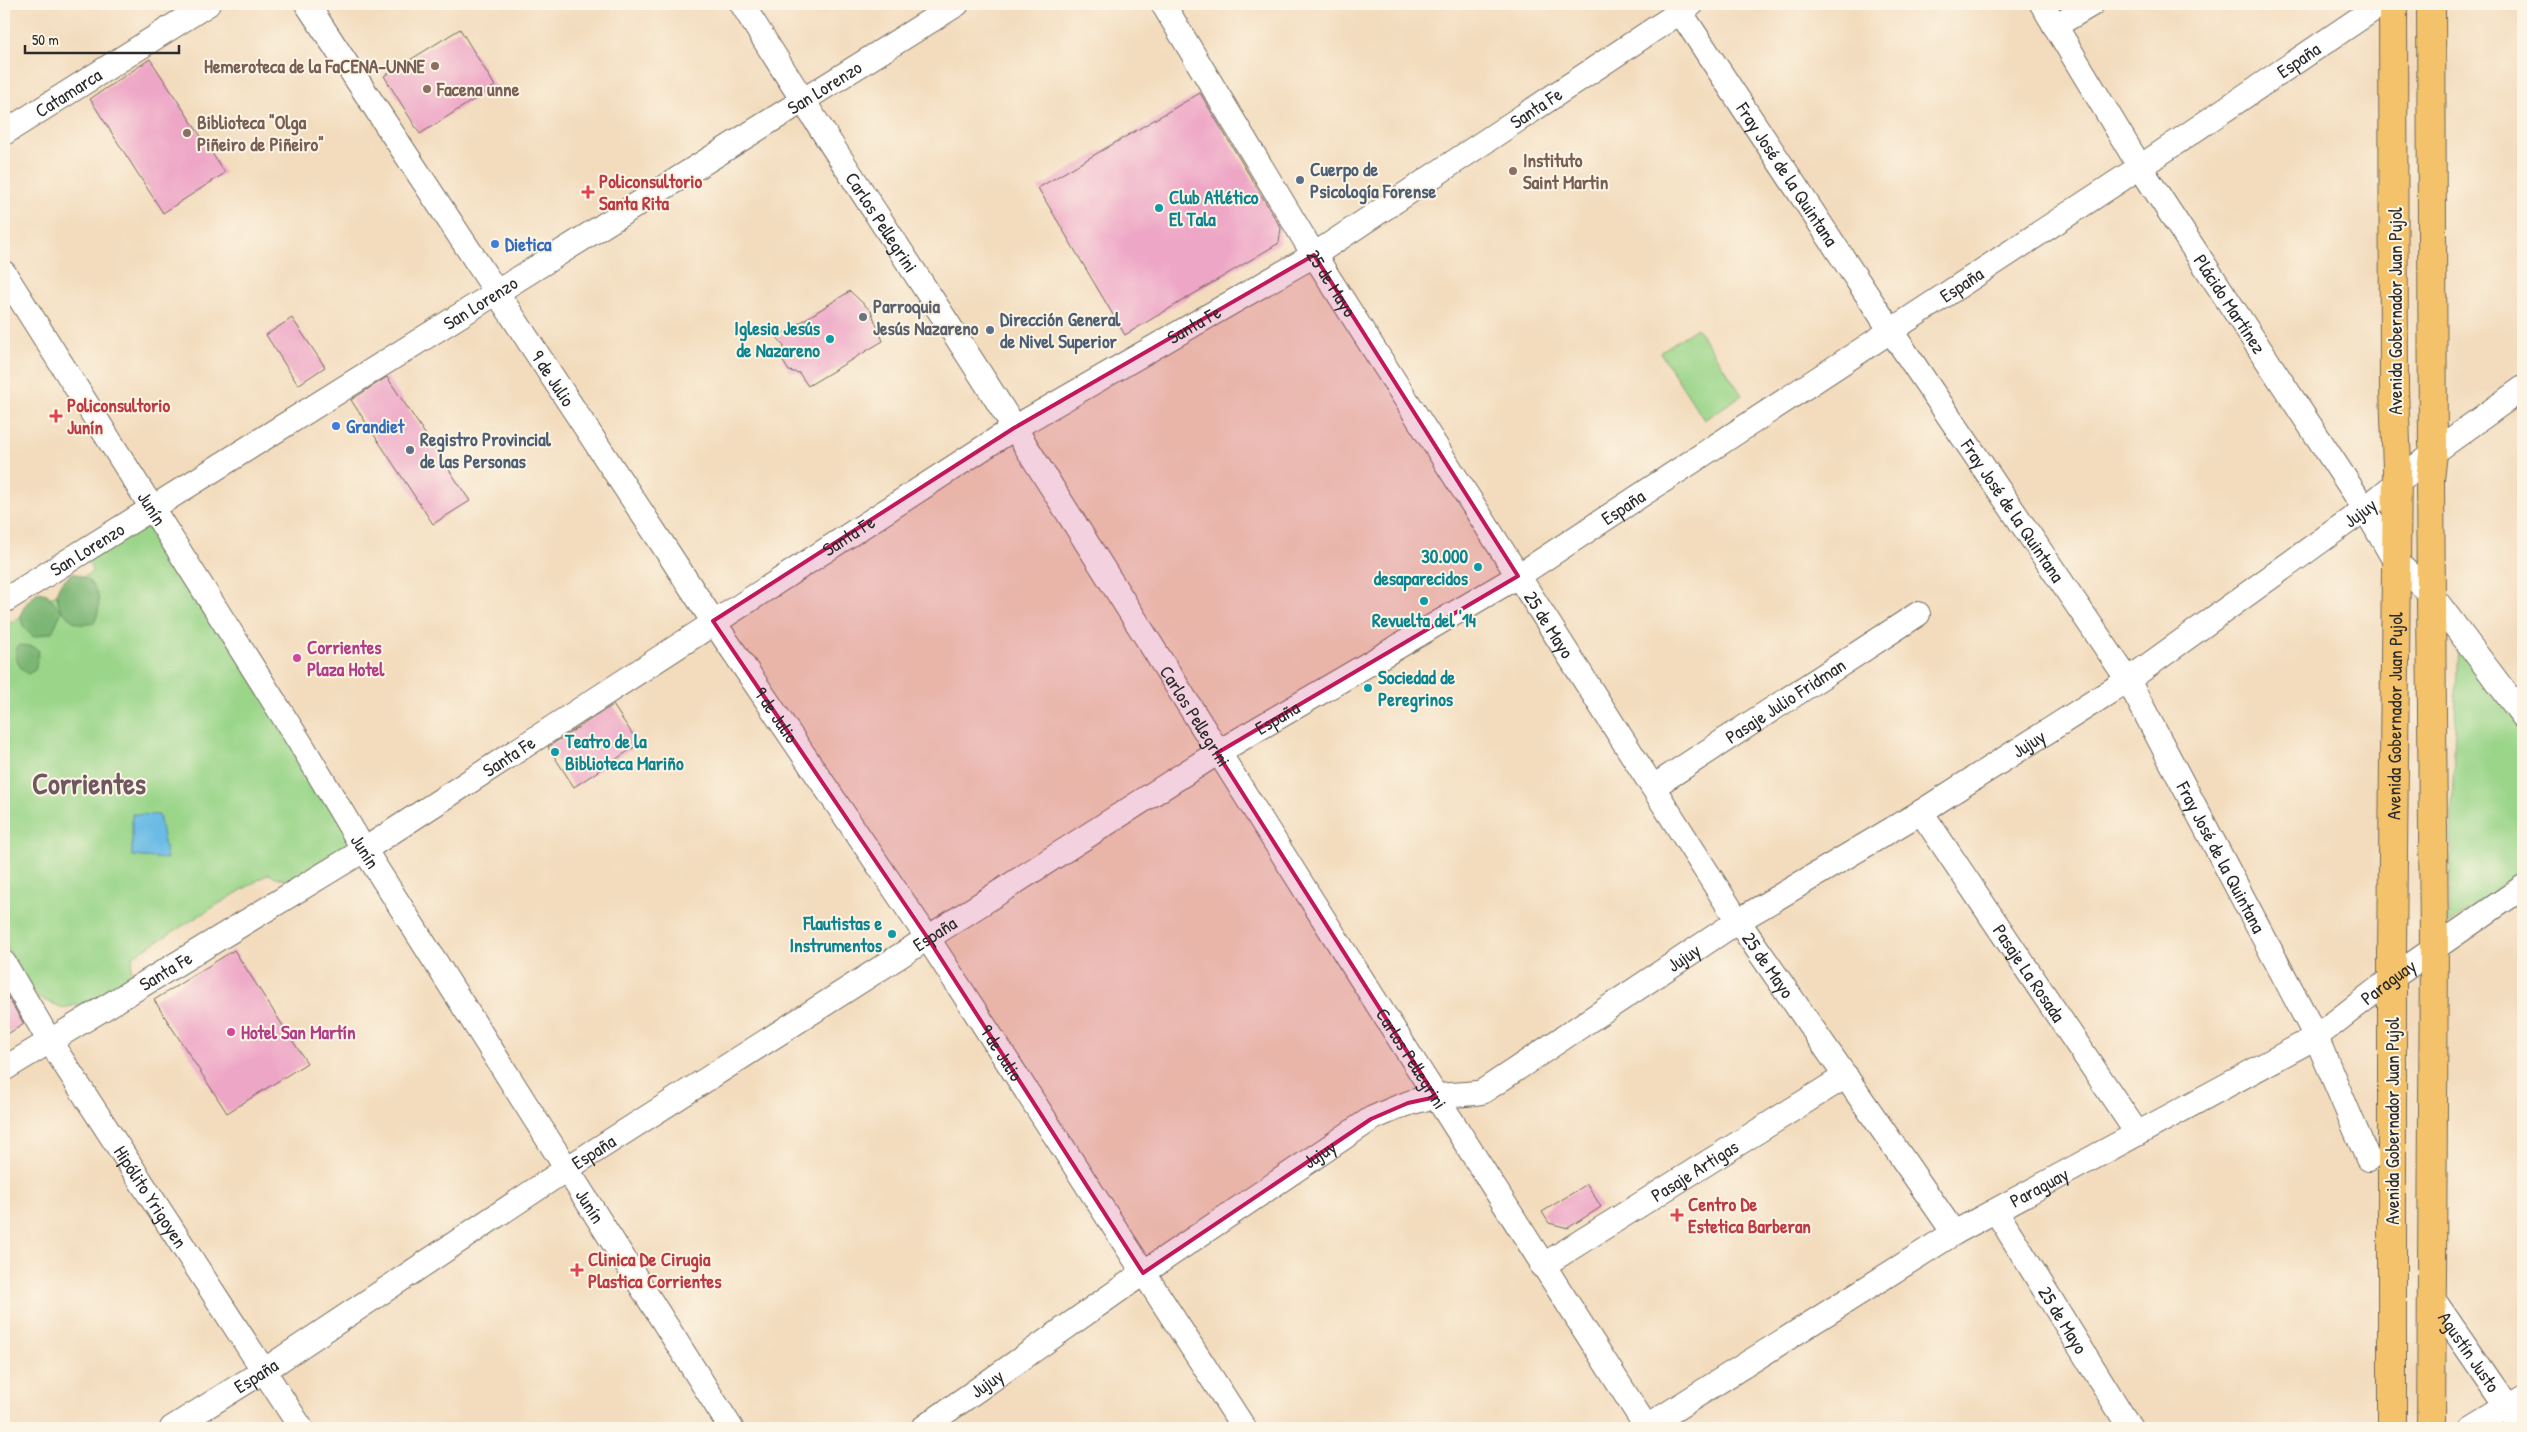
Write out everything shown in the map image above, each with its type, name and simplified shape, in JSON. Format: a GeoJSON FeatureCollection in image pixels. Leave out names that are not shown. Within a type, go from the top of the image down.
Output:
{"type":"FeatureCollection","features":[{"type":"Feature","properties":{"kind":"main road","name":"Avenida Gobernador Juan Pujol"},"geometry":{"type":"LineString","coordinates":[[2392,1428],[2392,978],[2397,483],[2394,390],[2393,4]]}},
{"type":"Feature","properties":{"kind":"main road","name":"Avenida Gobernador Juan Pujol"},"geometry":{"type":"LineString","coordinates":[[2431,4],[2433,453],[2430,480],[2432,594],[2427,953],[2433,1020],[2431,1428]]}},
{"type":"Feature","properties":{"kind":"street","name":"Catamarca"},"geometry":{"type":"LineString","coordinates":[[4,132],[208,4]]}},
{"type":"Feature","properties":{"kind":"street","name":"9 de Julio"},"geometry":{"type":"LineString","coordinates":[[307,4],[713,621],[927,937],[1244,1428]]}},
{"type":"Feature","properties":{"kind":"street","name":"Carlos Pellegrini"},"geometry":{"type":"LineString","coordinates":[[742,4],[802,101],[1014,428],[1217,753],[1646,1428]]}},
{"type":"Feature","properties":{"kind":"street","name":"San Lorenzo"},"geometry":{"type":"LineString","coordinates":[[4,601],[957,4]]}},
{"type":"Feature","properties":{"kind":"street","name":"25 de Mayo"},"geometry":{"type":"LineString","coordinates":[[1163,4],[1314,255],[1738,922],[1954,1232]]}},
{"type":"Feature","properties":{"kind":"street","name":"Plácido Martínez"},"geometry":{"type":"LineString","coordinates":[[2042,4],[2140,167],[2366,508],[2395,561],[2432,594],[2523,716]]}},
{"type":"Feature","properties":{"kind":"street"},"geometry":{"type":"LineString","coordinates":[[2055,26],[2092,4]]}},
{"type":"Feature","properties":{"kind":"street","name":"España"},"geometry":{"type":"LineString","coordinates":[[172,1428],[265,1370],[568,1168],[1217,753],[1518,576],[2140,167],[2381,4]]}},
{"type":"Feature","properties":{"kind":"street","name":"Santa Fe"},"geometry":{"type":"LineString","coordinates":[[4,1069],[364,850],[713,621],[1014,428],[1314,255],[1682,6]]}},
{"type":"Feature","properties":{"kind":"street","name":"Fray José de la Quintana"},"geometry":{"type":"LineString","coordinates":[[1682,6],[1891,331],[2128,680],[2316,1037],[2368,1159]]}},
{"type":"Feature","properties":{"kind":"street","name":"Junín"},"geometry":{"type":"LineString","coordinates":[[4,273],[304,750],[364,850],[568,1168],[731,1428]]}},
{"type":"Feature","properties":{"kind":"street","name":"Jujuy"},"geometry":{"type":"LineString","coordinates":[[923,1428],[1143,1273],[1370,1119],[1408,1103],[1436,1097],[1463,1096],[1482,1092],[1738,922],[1921,812],[2128,680],[2366,508],[2433,453],[2523,388]]}},
{"type":"Feature","properties":{"kind":"street","name":"Pasaje Julio Fridman"},"geometry":{"type":"LineString","coordinates":[[1653,787],[1918,614]]}},
{"type":"Feature","properties":{"kind":"street","name":"Pasaje La Rosada"},"geometry":{"type":"LineString","coordinates":[[1921,812],[2137,1133]]}},
{"type":"Feature","properties":{"kind":"street","name":"Paraguay"},"geometry":{"type":"LineString","coordinates":[[1646,1428],[1954,1232],[2316,1037],[2392,978],[2523,887]]}},
{"type":"Feature","properties":{"kind":"street","name":"Hipólito Yrigoyen"},"geometry":{"type":"LineString","coordinates":[[4,963],[49,1040],[301,1428]]}},
{"type":"Feature","properties":{"kind":"street","name":"Pasaje Artigas"},"geometry":{"type":"LineString","coordinates":[[1542,1266],[1846,1076]]}},
{"type":"Feature","properties":{"kind":"street","name":"25 de Mayo"},"geometry":{"type":"LineString","coordinates":[[1996,1211],[2130,1428]]}},
{"type":"Feature","properties":{"kind":"street","name":"Agustín Justo"},"geometry":{"type":"LineString","coordinates":[[2433,1299],[2516,1403],[2522,1428]]}},
{"type":"Feature","properties":{"kind":"street"},"geometry":{"type":"LineString","coordinates":[[2472,1428],[2516,1403]]}},
{"type":"Feature","properties":{"kind":"highlighted area"},"geometry":{"type":"Polygon","coordinates":[[[1314,255],[1518,576],[1217,753],[1436,1097],[1408,1103],[1371,1119],[1143,1273],[927,937],[713,621],[1014,428],[1314,255]]]}},
{"type":"Feature","properties":{"kind":"green space"},"geometry":{"type":"Polygon","coordinates":[[[1697,328],[1742,395],[1704,420],[1660,352],[1697,328]]]}},
{"type":"Feature","properties":{"kind":"green space"},"geometry":{"type":"Polygon","coordinates":[[[156,516],[357,838],[288,881],[268,874],[133,956],[130,978],[90,1002],[63,1008],[37,997],[4,943],[4,627],[93,571],[86,560],[156,516]]]}},
{"type":"Feature","properties":{"kind":"green space"},"geometry":{"type":"Polygon","coordinates":[[[73,573],[88,580],[97,592],[99,600],[94,623],[76,623],[62,611],[57,594],[60,585],[73,573]]]}},
{"type":"Feature","properties":{"kind":"green space"},"geometry":{"type":"Polygon","coordinates":[[[38,592],[47,594],[62,611],[52,632],[34,637],[27,631],[21,619],[23,608],[38,592]]]}},
{"type":"Feature","properties":{"kind":"green space"},"geometry":{"type":"Polygon","coordinates":[[[2458,641],[2523,729],[2523,870],[2448,925],[2458,641]]]}},
{"type":"Feature","properties":{"kind":"green space"},"geometry":{"type":"Polygon","coordinates":[[[20,645],[34,647],[39,651],[35,670],[28,674],[22,669],[17,660],[16,648],[20,645]]]}},
{"type":"Feature","properties":{"kind":"water"},"geometry":{"type":"Polygon","coordinates":[[[132,814],[159,815],[167,859],[132,856],[132,814]]]}},
{"type":"Feature","properties":{"kind":"building","name":"Facena unne"},"geometry":{"type":"Polygon","coordinates":[[[460,29],[495,86],[420,134],[384,76],[460,29]]]}},
{"type":"Feature","properties":{"kind":"building"},"geometry":{"type":"Polygon","coordinates":[[[150,59],[225,173],[163,213],[90,99],[150,59]]]}},
{"type":"Feature","properties":{"kind":"building","name":"Club Atlético El Tala"},"geometry":{"type":"Polygon","coordinates":[[[1200,93],[1281,228],[1279,243],[1125,335],[1038,188],[1200,93]]]}},
{"type":"Feature","properties":{"kind":"building","name":"Iglesia Jesús de Nazareno"},"geometry":{"type":"Polygon","coordinates":[[[850,291],[871,311],[883,341],[808,386],[799,373],[789,371],[782,360],[784,346],[777,337],[850,291]]]}},
{"type":"Feature","properties":{"kind":"building"},"geometry":{"type":"Polygon","coordinates":[[[292,318],[325,367],[298,385],[266,335],[292,318]]]}},
{"type":"Feature","properties":{"kind":"building","name":"Registro Provincial de las Personas"},"geometry":{"type":"Polygon","coordinates":[[[387,377],[470,501],[433,524],[351,400],[387,377]]]}},
{"type":"Feature","properties":{"kind":"building"},"geometry":{"type":"Polygon","coordinates":[[[613,705],[639,744],[574,787],[548,747],[613,705]]]}},
{"type":"Feature","properties":{"kind":"building","name":"Hotel San Martín"},"geometry":{"type":"Polygon","coordinates":[[[234,950],[307,1063],[227,1113],[154,1000],[234,950]]]}},
{"type":"Feature","properties":{"kind":"building"},"geometry":{"type":"Polygon","coordinates":[[[4,991],[24,1024],[4,1036],[4,991]]]}},
{"type":"Feature","properties":{"kind":"building"},"geometry":{"type":"Polygon","coordinates":[[[1587,1184],[1601,1207],[1568,1228],[1549,1223],[1542,1212],[1587,1184]]]}},
{"type":"Feature","properties":{"kind":"place","name":"Hemeroteca de la FaCENA-UNNE"},"geometry":{"type":"Point","coordinates":[435,66]}},
{"type":"Feature","properties":{"kind":"place","name":"Facena unne"},"geometry":{"type":"Point","coordinates":[427,89]}},
{"type":"Feature","properties":{"kind":"place","name":"Biblioteca \"Olga Piñeiro de Piñeiro\""},"geometry":{"type":"Point","coordinates":[187,133]}},
{"type":"Feature","properties":{"kind":"place","name":"Instituto Saint Martin"},"geometry":{"type":"Point","coordinates":[1513,171]}},
{"type":"Feature","properties":{"kind":"place","name":"Cuerpo de Psicología Forense"},"geometry":{"type":"Point","coordinates":[1300,180]}},
{"type":"Feature","properties":{"kind":"place","name":"Policonsultorio Santa Rita"},"geometry":{"type":"Point","coordinates":[588,192]}},
{"type":"Feature","properties":{"kind":"place","name":"Club Atlético El Tala"},"geometry":{"type":"Point","coordinates":[1159,208]}},
{"type":"Feature","properties":{"kind":"place","name":"Dietica"},"geometry":{"type":"Point","coordinates":[495,244]}},
{"type":"Feature","properties":{"kind":"place","name":"Parroquia Jesús Nazareno"},"geometry":{"type":"Point","coordinates":[863,317]}},
{"type":"Feature","properties":{"kind":"place","name":"Dirección General de Nivel Superior"},"geometry":{"type":"Point","coordinates":[990,330]}},
{"type":"Feature","properties":{"kind":"place","name":"Iglesia Jesús de Nazareno"},"geometry":{"type":"Point","coordinates":[830,339]}},
{"type":"Feature","properties":{"kind":"place","name":"Policonsultorio Junín"},"geometry":{"type":"Point","coordinates":[56,416]}},
{"type":"Feature","properties":{"kind":"place","name":"Grandiet"},"geometry":{"type":"Point","coordinates":[336,426]}},
{"type":"Feature","properties":{"kind":"place","name":"Registro Provincial de las Personas"},"geometry":{"type":"Point","coordinates":[410,450]}},
{"type":"Feature","properties":{"kind":"place","name":"30.000 desaparecidos"},"geometry":{"type":"Point","coordinates":[1478,567]}},
{"type":"Feature","properties":{"kind":"place","name":"Revuelta del '14"},"geometry":{"type":"Point","coordinates":[1424,601]}},
{"type":"Feature","properties":{"kind":"place","name":"Corrientes Plaza Hotel"},"geometry":{"type":"Point","coordinates":[297,658]}},
{"type":"Feature","properties":{"kind":"place","name":"Sociedad de Peregrinos"},"geometry":{"type":"Point","coordinates":[1368,688]}},
{"type":"Feature","properties":{"kind":"place","name":"Teatro de la Biblioteca Mariño"},"geometry":{"type":"Point","coordinates":[555,752]}},
{"type":"Feature","properties":{"kind":"place","name":"Flautistas e Instrumentos"},"geometry":{"type":"Point","coordinates":[892,934]}},
{"type":"Feature","properties":{"kind":"place","name":"Hotel San Martín"},"geometry":{"type":"Point","coordinates":[231,1032]}},
{"type":"Feature","properties":{"kind":"place","name":"Centro De Estetica Barberan"},"geometry":{"type":"Point","coordinates":[1677,1215]}},
{"type":"Feature","properties":{"kind":"place","name":"Clinica De Cirugia Plastica Corrientes"},"geometry":{"type":"Point","coordinates":[577,1270]}},
{"type":"Feature","properties":{"kind":"district","name":"Corrientes"},"geometry":{"type":"Point","coordinates":[89,784]}}]}
